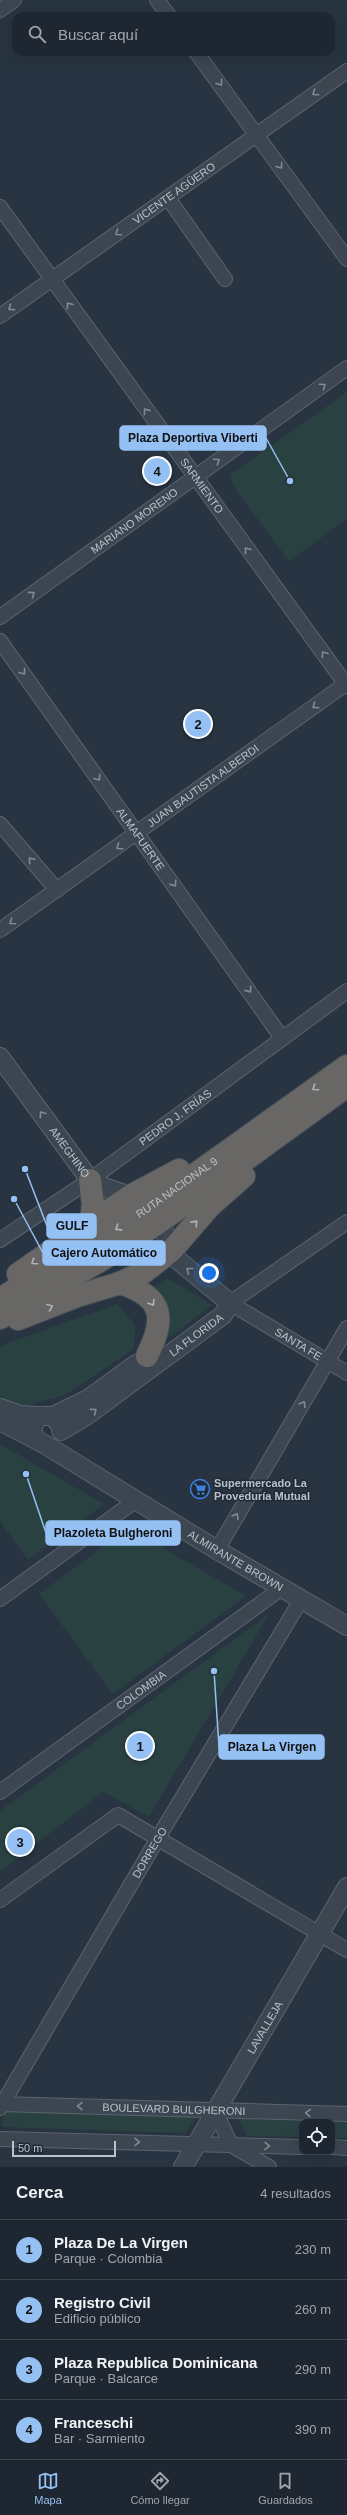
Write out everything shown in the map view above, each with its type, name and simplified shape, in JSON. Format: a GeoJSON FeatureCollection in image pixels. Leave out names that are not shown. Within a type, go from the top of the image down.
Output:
{"type":"FeatureCollection","features":[{"type":"Feature","properties":{"kind":"highway","name":"RUTA NACIONAL 9"},"geometry":{"type":"LineString","coordinates":[[0,1318],[103,1259],[247,1135],[347,1066]]}},
{"type":"Feature","properties":{"kind":"highway","name":"RUTA NACIONAL 9"},"geometry":{"type":"LineString","coordinates":[[0,1299],[153,1215],[293,1125],[347,1086]]}},
{"type":"Feature","properties":{"kind":"highway"},"geometry":{"type":"LineString","coordinates":[[0,1325],[77,1296],[120,1283],[144,1272],[171,1251],[210,1206],[247,1172],[293,1125]]}},
{"type":"Feature","properties":{"kind":"highway"},"geometry":{"type":"LineString","coordinates":[[0,1286],[130,1196],[210,1152],[247,1135]]}},
{"type":"Feature","properties":{"kind":"highway"},"geometry":{"type":"LineString","coordinates":[[90,1180],[93,1204],[91,1223]]}},
{"type":"Feature","properties":{"kind":"highway"},"geometry":{"type":"LineString","coordinates":[[120,1283],[141,1291],[149,1297],[159,1316],[160,1325],[156,1338],[147,1356]]}},
{"type":"Feature","properties":{"kind":"street"},"geometry":{"type":"LineString","coordinates":[[0,10],[14,0]]}},
{"type":"Feature","properties":{"kind":"street"},"geometry":{"type":"LineString","coordinates":[[157,0],[166,12]]}},
{"type":"Feature","properties":{"kind":"street"},"geometry":{"type":"LineString","coordinates":[[199,56],[258,134],[347,258]]}},
{"type":"Feature","properties":{"kind":"street","name":"VICENTE AGÜERO"},"geometry":{"type":"LineString","coordinates":[[0,316],[347,71]]}},
{"type":"Feature","properties":{"kind":"street"},"geometry":{"type":"LineString","coordinates":[[168,198],[225,279]]}},
{"type":"Feature","properties":{"kind":"street","name":"SARMIENTO"},"geometry":{"type":"LineString","coordinates":[[0,207],[194,477],[347,684]]}},
{"type":"Feature","properties":{"kind":"street","name":"MARIANO MORENO"},"geometry":{"type":"LineString","coordinates":[[0,617],[347,368]]}},
{"type":"Feature","properties":{"kind":"street","name":"ALMAFUERTE"},"geometry":{"type":"LineString","coordinates":[[0,641],[282,1038]]}},
{"type":"Feature","properties":{"kind":"street","name":"JUAN BAUTISTA ALBERDI"},"geometry":{"type":"LineString","coordinates":[[0,930],[138,834],[347,684]]}},
{"type":"Feature","properties":{"kind":"street"},"geometry":{"type":"LineString","coordinates":[[0,824],[57,890]]}},
{"type":"Feature","properties":{"kind":"street","name":"PEDRO J. FRÍAS"},"geometry":{"type":"LineString","coordinates":[[0,1240],[90,1180],[347,991]]}},
{"type":"Feature","properties":{"kind":"street","name":"AMEGHINO"},"geometry":{"type":"LineString","coordinates":[[0,1057],[90,1180],[104,1187],[130,1196],[153,1215]]}},
{"type":"Feature","properties":{"kind":"street"},"geometry":{"type":"LineString","coordinates":[[153,1215],[165,1233],[171,1251],[180,1263],[230,1303]]}},
{"type":"Feature","properties":{"kind":"street","name":"LA FLORIDA"},"geometry":{"type":"LineString","coordinates":[[53,1424],[86,1416],[223,1315],[230,1303],[347,1222]]}},
{"type":"Feature","properties":{"kind":"street"},"geometry":{"type":"LineString","coordinates":[[53,1424],[54,1442],[40,1442],[32,1427],[53,1424],[217,1307],[230,1303]]}},
{"type":"Feature","properties":{"kind":"street","name":"SANTA FE"},"geometry":{"type":"LineString","coordinates":[[230,1303],[347,1372]]}},
{"type":"Feature","properties":{"kind":"street"},"geometry":{"type":"LineString","coordinates":[[217,1550],[347,1328]]}},
{"type":"Feature","properties":{"kind":"street"},"geometry":{"type":"LineString","coordinates":[[0,1408],[53,1424],[76,1465]]}},
{"type":"Feature","properties":{"kind":"street","name":"ALMIRANTE BROWN"},"geometry":{"type":"LineString","coordinates":[[0,1421],[40,1442],[135,1501],[347,1626]]}},
{"type":"Feature","properties":{"kind":"street"},"geometry":{"type":"LineString","coordinates":[[0,1599],[135,1501]]}},
{"type":"Feature","properties":{"kind":"street","name":"COLOMBIA"},"geometry":{"type":"LineString","coordinates":[[0,1792],[282,1588]]}},
{"type":"Feature","properties":{"kind":"street","name":"DORREGO"},"geometry":{"type":"LineString","coordinates":[[1,2105],[158,1838],[302,1600]]}},
{"type":"Feature","properties":{"kind":"street"},"geometry":{"type":"LineString","coordinates":[[0,1900],[118,1815],[347,1950]]}},
{"type":"Feature","properties":{"kind":"street","name":"LAVALLEJA"},"geometry":{"type":"LineString","coordinates":[[183,2167],[347,1887]]}},
{"type":"Feature","properties":{"kind":"street","name":"BOULEVARD BULGHERONI"},"geometry":{"type":"LineString","coordinates":[[1,2105],[347,2114]]}},
{"type":"Feature","properties":{"kind":"street"},"geometry":{"type":"LineString","coordinates":[[215,2110],[231,2145],[269,2167]]}},
{"type":"Feature","properties":{"kind":"street"},"geometry":{"type":"LineString","coordinates":[[0,2139],[299,2147]]}},
{"type":"Feature","properties":{"kind":"street"},"geometry":{"type":"LineString","coordinates":[[335,2147],[347,2148]]}},
{"type":"Feature","properties":{"kind":"green space"},"geometry":{"type":"Polygon","coordinates":[[[347,392],[347,519],[289,561],[234,487],[230,475],[347,392]]]}},
{"type":"Feature","properties":{"kind":"green space"},"geometry":{"type":"Polygon","coordinates":[[[167,1278],[212,1305],[169,1338],[153,1288],[167,1278]]]}},
{"type":"Feature","properties":{"kind":"green space"},"geometry":{"type":"Polygon","coordinates":[[[117,1304],[135,1325],[134,1349],[65,1395],[18,1408],[0,1398],[0,1346],[117,1304]]]}},
{"type":"Feature","properties":{"kind":"green space"},"geometry":{"type":"Polygon","coordinates":[[[0,1444],[104,1504],[28,1560],[0,1521],[0,1444]]]}},
{"type":"Feature","properties":{"kind":"green space"},"geometry":{"type":"Polygon","coordinates":[[[128,1528],[246,1596],[113,1694],[39,1594],[128,1528]]]}},
{"type":"Feature","properties":{"kind":"green space"},"geometry":{"type":"Polygon","coordinates":[[[269,1614],[149,1817],[103,1792],[0,1872],[0,1811],[269,1614]]]}},
{"type":"Feature","properties":{"kind":"green space"},"geometry":{"type":"Polygon","coordinates":[[[11,2111],[197,2117],[185,2133],[2,2127],[3,2112],[11,2111]]]}},
{"type":"Feature","properties":{"kind":"green space"},"geometry":{"type":"Polygon","coordinates":[[[238,2119],[299,2121],[299,2137],[247,2136],[238,2119]]]}},
{"type":"Feature","properties":{"kind":"green space"},"geometry":{"type":"Polygon","coordinates":[[[335,2122],[347,2122],[347,2138],[335,2138],[335,2122]]]}},
{"type":"Feature","properties":{"kind":"place","name":"Franceschi"},"geometry":{"type":"Point","coordinates":[157,471]}},
{"type":"Feature","properties":{"kind":"place","name":"Plaza Deportiva Viberti"},"geometry":{"type":"Point","coordinates":[290,481]}},
{"type":"Feature","properties":{"kind":"place","name":"Registro Civil"},"geometry":{"type":"Point","coordinates":[198,724]}},
{"type":"Feature","properties":{"kind":"place","name":"GULF"},"geometry":{"type":"Point","coordinates":[25,1169]}},
{"type":"Feature","properties":{"kind":"place","name":"Cajero Automático"},"geometry":{"type":"Point","coordinates":[14,1199]}},
{"type":"Feature","properties":{"kind":"place","name":"Plazoleta Bulgheroni"},"geometry":{"type":"Point","coordinates":[26,1474]}},
{"type":"Feature","properties":{"kind":"place","name":"Supermercado La Proveduría Mutual"},"geometry":{"type":"Point","coordinates":[200,1489]}},
{"type":"Feature","properties":{"kind":"place","name":"Plaza La Virgen"},"geometry":{"type":"Point","coordinates":[214,1671]}},
{"type":"Feature","properties":{"kind":"place","name":"Plaza De La Virgen"},"geometry":{"type":"Point","coordinates":[140,1746]}},
{"type":"Feature","properties":{"kind":"place","name":"Plaza Republica Dominicana"},"geometry":{"type":"Point","coordinates":[20,1842]}}]}
